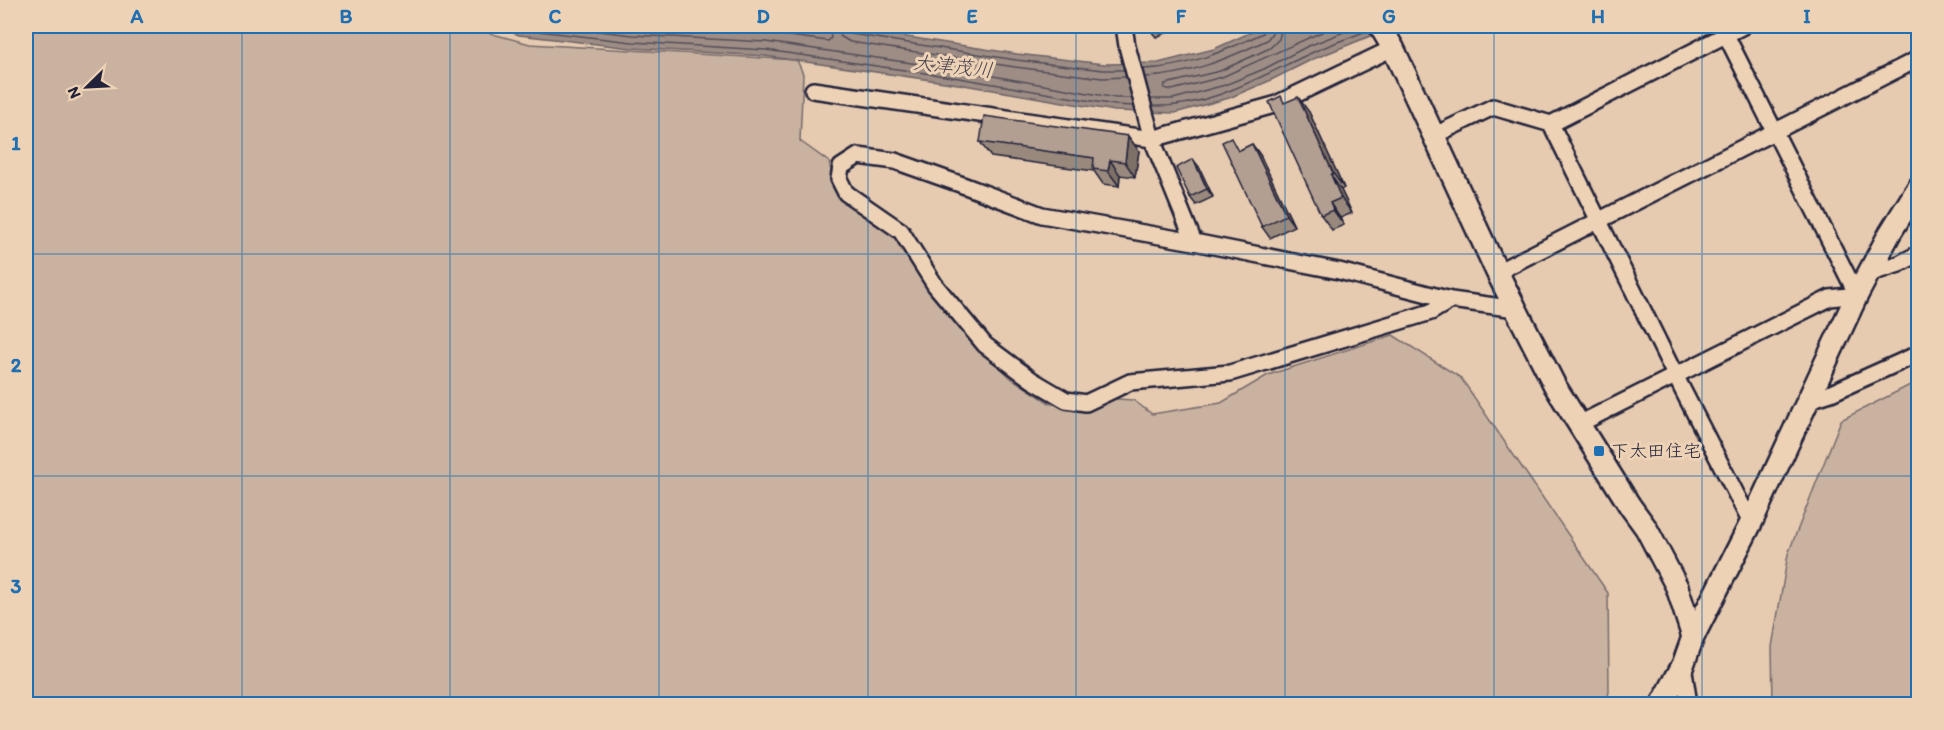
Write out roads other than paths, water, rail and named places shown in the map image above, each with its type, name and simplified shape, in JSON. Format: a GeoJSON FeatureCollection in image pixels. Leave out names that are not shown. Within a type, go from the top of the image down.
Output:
{"type":"FeatureCollection","features":[{"type":"Feature","properties":{"kind":"street"},"geometry":{"type":"LineString","coordinates":[[1124,26],[1127,46],[1152,139],[1194,242]]}},
{"type":"Feature","properties":{"kind":"street"},"geometry":{"type":"LineString","coordinates":[[1380,26],[1435,135],[1497,272],[1555,386],[1646,528],[1677,587],[1693,637]]}},
{"type":"Feature","properties":{"kind":"street"},"geometry":{"type":"LineString","coordinates":[[1435,135],[1493,107],[1551,124],[1725,33],[1743,26]]}},
{"type":"Feature","properties":{"kind":"street"},"geometry":{"type":"LineString","coordinates":[[1725,33],[1857,295]]}},
{"type":"Feature","properties":{"kind":"street"},"geometry":{"type":"LineString","coordinates":[[813,90],[1152,139],[1274,105],[1393,48]]}},
{"type":"Feature","properties":{"kind":"street"},"geometry":{"type":"LineString","coordinates":[[1497,272],[1918,59]]}},
{"type":"Feature","properties":{"kind":"street"},"geometry":{"type":"LineString","coordinates":[[1551,124],[1750,523]]}},
{"type":"Feature","properties":{"kind":"street"},"geometry":{"type":"LineString","coordinates":[[1451,300],[1431,312],[1410,319],[1230,373],[1130,382],[1086,403],[1066,400],[1032,380],[985,345],[935,285],[901,231],[846,193],[839,179],[841,167],[858,156],[895,161],[1042,215],[1339,271],[1451,300],[1516,309]]}},
{"type":"Feature","properties":{"kind":"street"},"geometry":{"type":"LineString","coordinates":[[1662,705],[1857,295],[1890,233],[1918,188]]}},
{"type":"Feature","properties":{"kind":"street"},"geometry":{"type":"LineString","coordinates":[[1868,274],[1899,264],[1918,254]]}},
{"type":"Feature","properties":{"kind":"street"},"geometry":{"type":"LineString","coordinates":[[1579,424],[1830,298],[1857,295]]}},
{"type":"Feature","properties":{"kind":"street"},"geometry":{"type":"LineString","coordinates":[[1807,401],[1831,393],[1918,354]]}},
{"type":"Feature","properties":{"kind":"street"},"geometry":{"type":"LineString","coordinates":[[1683,665],[1689,705]]}},
{"type":"Feature","properties":{"kind":"water","name":"大津茂川"},"geometry":{"type":"Polygon","coordinates":[[[494,26],[823,26],[1104,64],[1158,63],[1214,49],[1265,26],[1395,26],[1311,60],[1229,98],[1175,113],[1115,111],[958,84],[765,56],[631,48],[519,35],[494,26]]]}},
{"type":"Feature","properties":{"kind":"place","name":"下太田住宅"},"geometry":{"type":"Point","coordinates":[1599,451]}}]}
